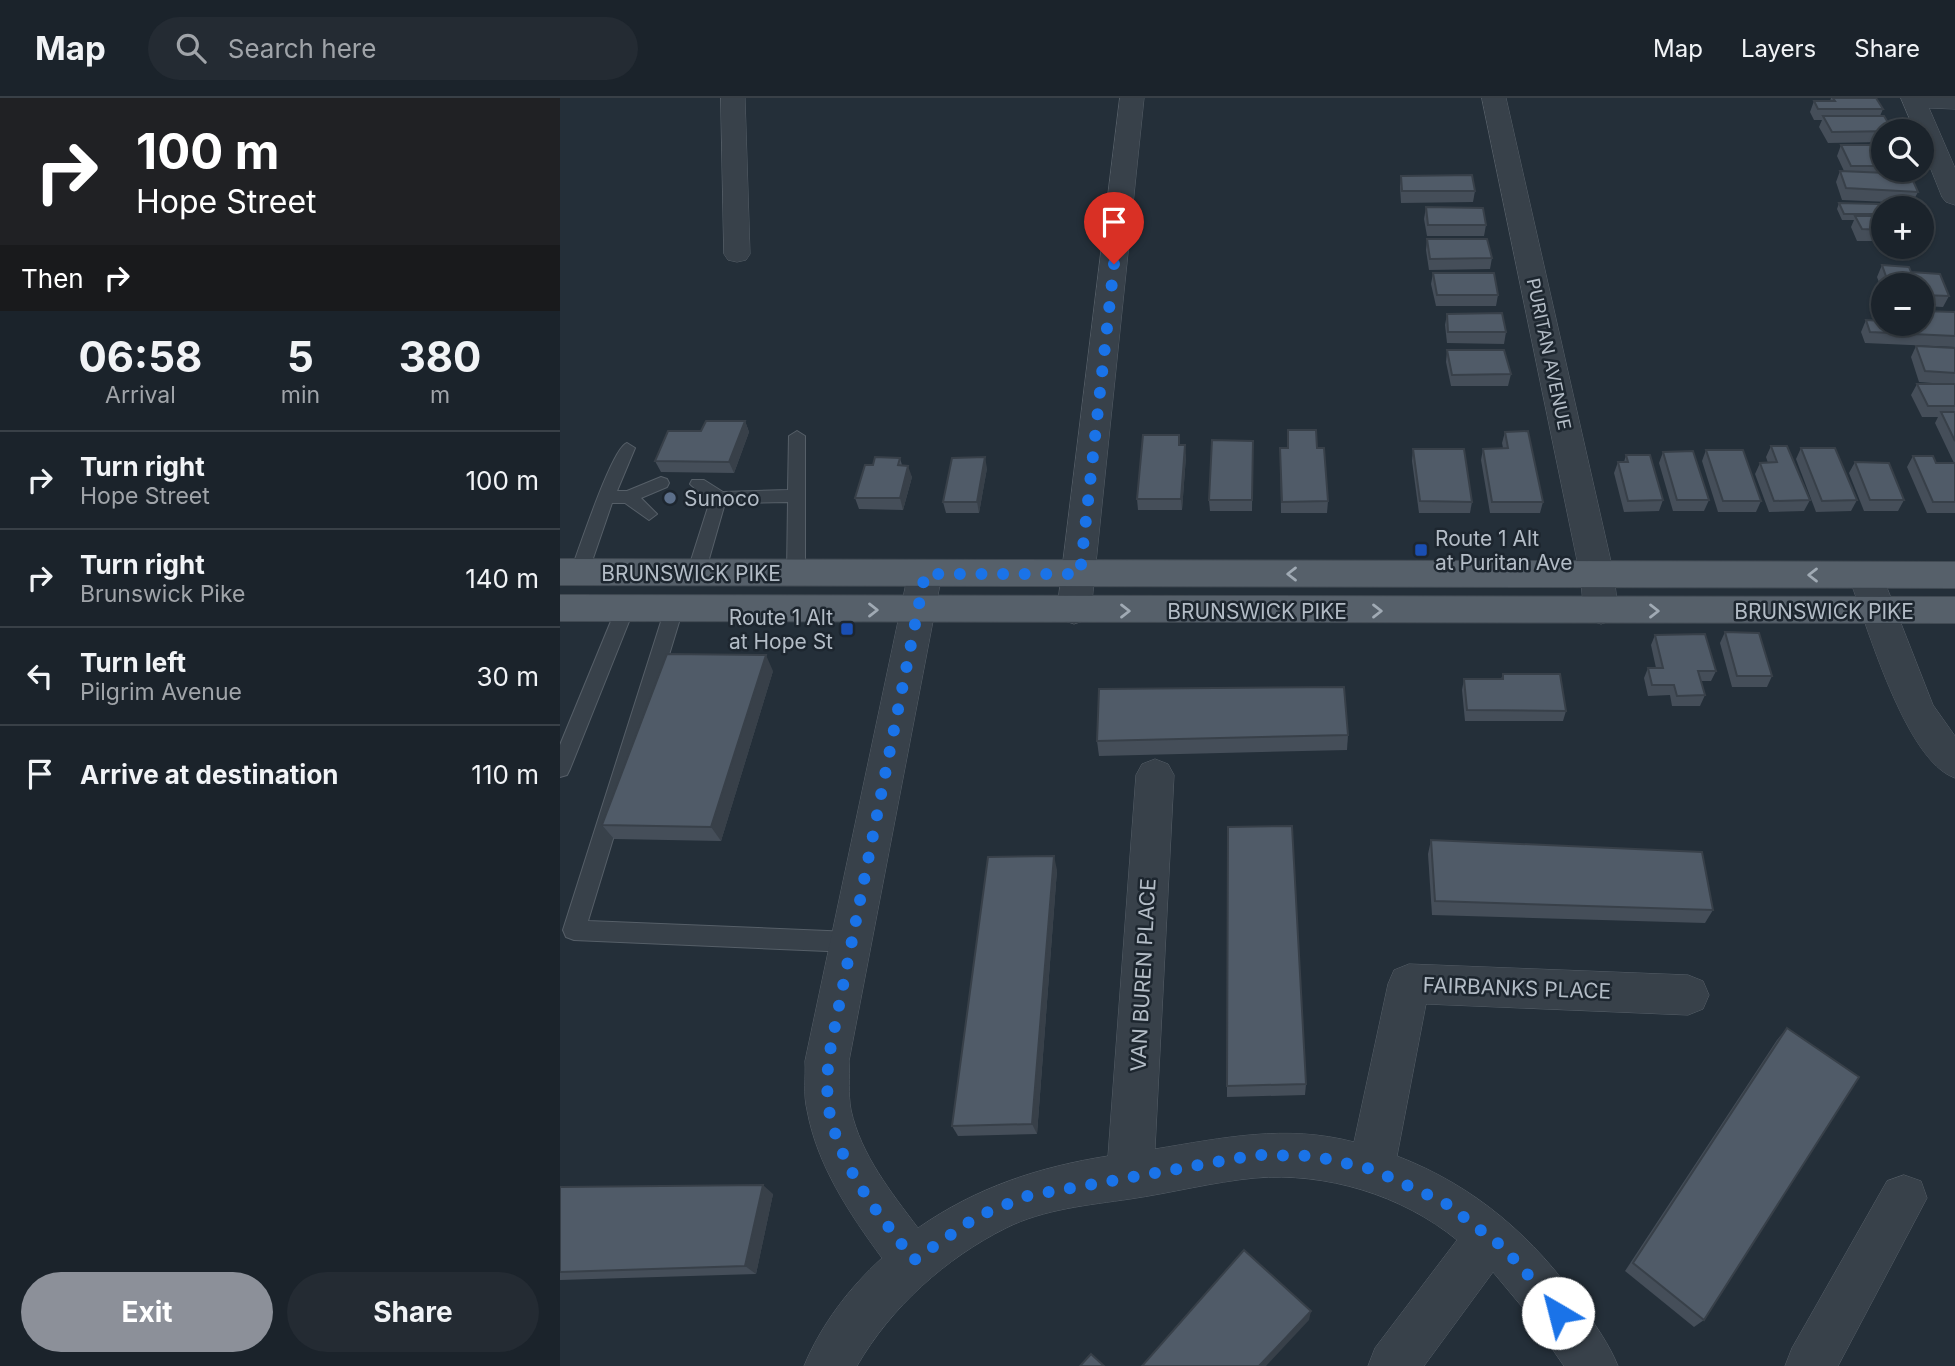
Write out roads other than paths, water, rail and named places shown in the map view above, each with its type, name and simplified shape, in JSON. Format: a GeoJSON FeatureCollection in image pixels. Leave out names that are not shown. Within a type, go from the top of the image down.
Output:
{"type":"FeatureCollection","features":[{"type":"Feature","properties":{"kind":"main road","name":"BRUNSWICK PIKE"},"geometry":{"type":"LineString","coordinates":[[569,573],[796,573],[1074,611],[1955,610]]}},
{"type":"Feature","properties":{"kind":"main road","name":"BRUNSWICK PIKE"},"geometry":{"type":"LineString","coordinates":[[560,608],[674,609],[921,592],[1080,574],[1955,575]]}},
{"type":"Feature","properties":{"kind":"street"},"geometry":{"type":"LineString","coordinates":[[733,98],[737,254]]}},
{"type":"Feature","properties":{"kind":"street"},"geometry":{"type":"LineString","coordinates":[[1074,611],[1132,98]]}},
{"type":"Feature","properties":{"kind":"street","name":"PURITAN AVENUE"},"geometry":{"type":"LineString","coordinates":[[1494,98],[1597,575],[1601,611]]}},
{"type":"Feature","properties":{"kind":"street"},"geometry":{"type":"LineString","coordinates":[[1955,102],[1914,99],[1955,197]]}},
{"type":"Feature","properties":{"kind":"street"},"geometry":{"type":"LineString","coordinates":[[1865,575],[1915,705],[1926,727],[1952,755]]}},
{"type":"Feature","properties":{"kind":"street"},"geometry":{"type":"LineString","coordinates":[[914,1260],[859,1187],[843,1157],[829,1108],[828,1061],[921,592]]}},
{"type":"Feature","properties":{"kind":"street","name":"VAN BUREN PLACE"},"geometry":{"type":"LineString","coordinates":[[1130,1176],[1155,775]]}},
{"type":"Feature","properties":{"kind":"street","name":"FAIRBANKS PLACE"},"geometry":{"type":"LineString","coordinates":[[1371,1169],[1409,984],[1688,995]]}},
{"type":"Feature","properties":{"kind":"street"},"geometry":{"type":"LineString","coordinates":[[830,1366],[874,1300],[914,1260],[978,1216],[1027,1196],[1255,1155],[1314,1156],[1371,1169],[1444,1202],[1490,1236],[1546,1295],[1592,1366]]}},
{"type":"Feature","properties":{"kind":"street"},"geometry":{"type":"LineString","coordinates":[[1810,1366],[1904,1198]]}},
{"type":"Feature","properties":{"kind":"street"},"geometry":{"type":"LineString","coordinates":[[1393,1366],[1490,1236]]}},
{"type":"Feature","properties":{"kind":"lane"},"geometry":{"type":"LineString","coordinates":[[796,573],[797,436]]}},
{"type":"Feature","properties":{"kind":"lane"},"geometry":{"type":"LineString","coordinates":[[569,573],[627,448]]}},
{"type":"Feature","properties":{"kind":"lane"},"geometry":{"type":"LineString","coordinates":[[719,497],[694,499],[797,496]]}},
{"type":"Feature","properties":{"kind":"lane"},"geometry":{"type":"LineString","coordinates":[[606,497],[655,499],[629,497]]}},
{"type":"Feature","properties":{"kind":"lane"},"geometry":{"type":"LineString","coordinates":[[696,573],[719,497]]}},
{"type":"Feature","properties":{"kind":"lane"},"geometry":{"type":"LineString","coordinates":[[560,769],[625,608]]}},
{"type":"Feature","properties":{"kind":"lane"},"geometry":{"type":"LineString","coordinates":[[674,609],[574,930],[851,942]]}},
{"type":"Feature","properties":{"kind":"place","name":"Sunoco"},"geometry":{"type":"Point","coordinates":[670,498]}},
{"type":"Feature","properties":{"kind":"place","name":"Route 1 Alt at Puritan Ave"},"geometry":{"type":"Point","coordinates":[1421,550]}},
{"type":"Feature","properties":{"kind":"place","name":"Route 1 Alt at Hope St"},"geometry":{"type":"Point","coordinates":[847,629]}}]}
